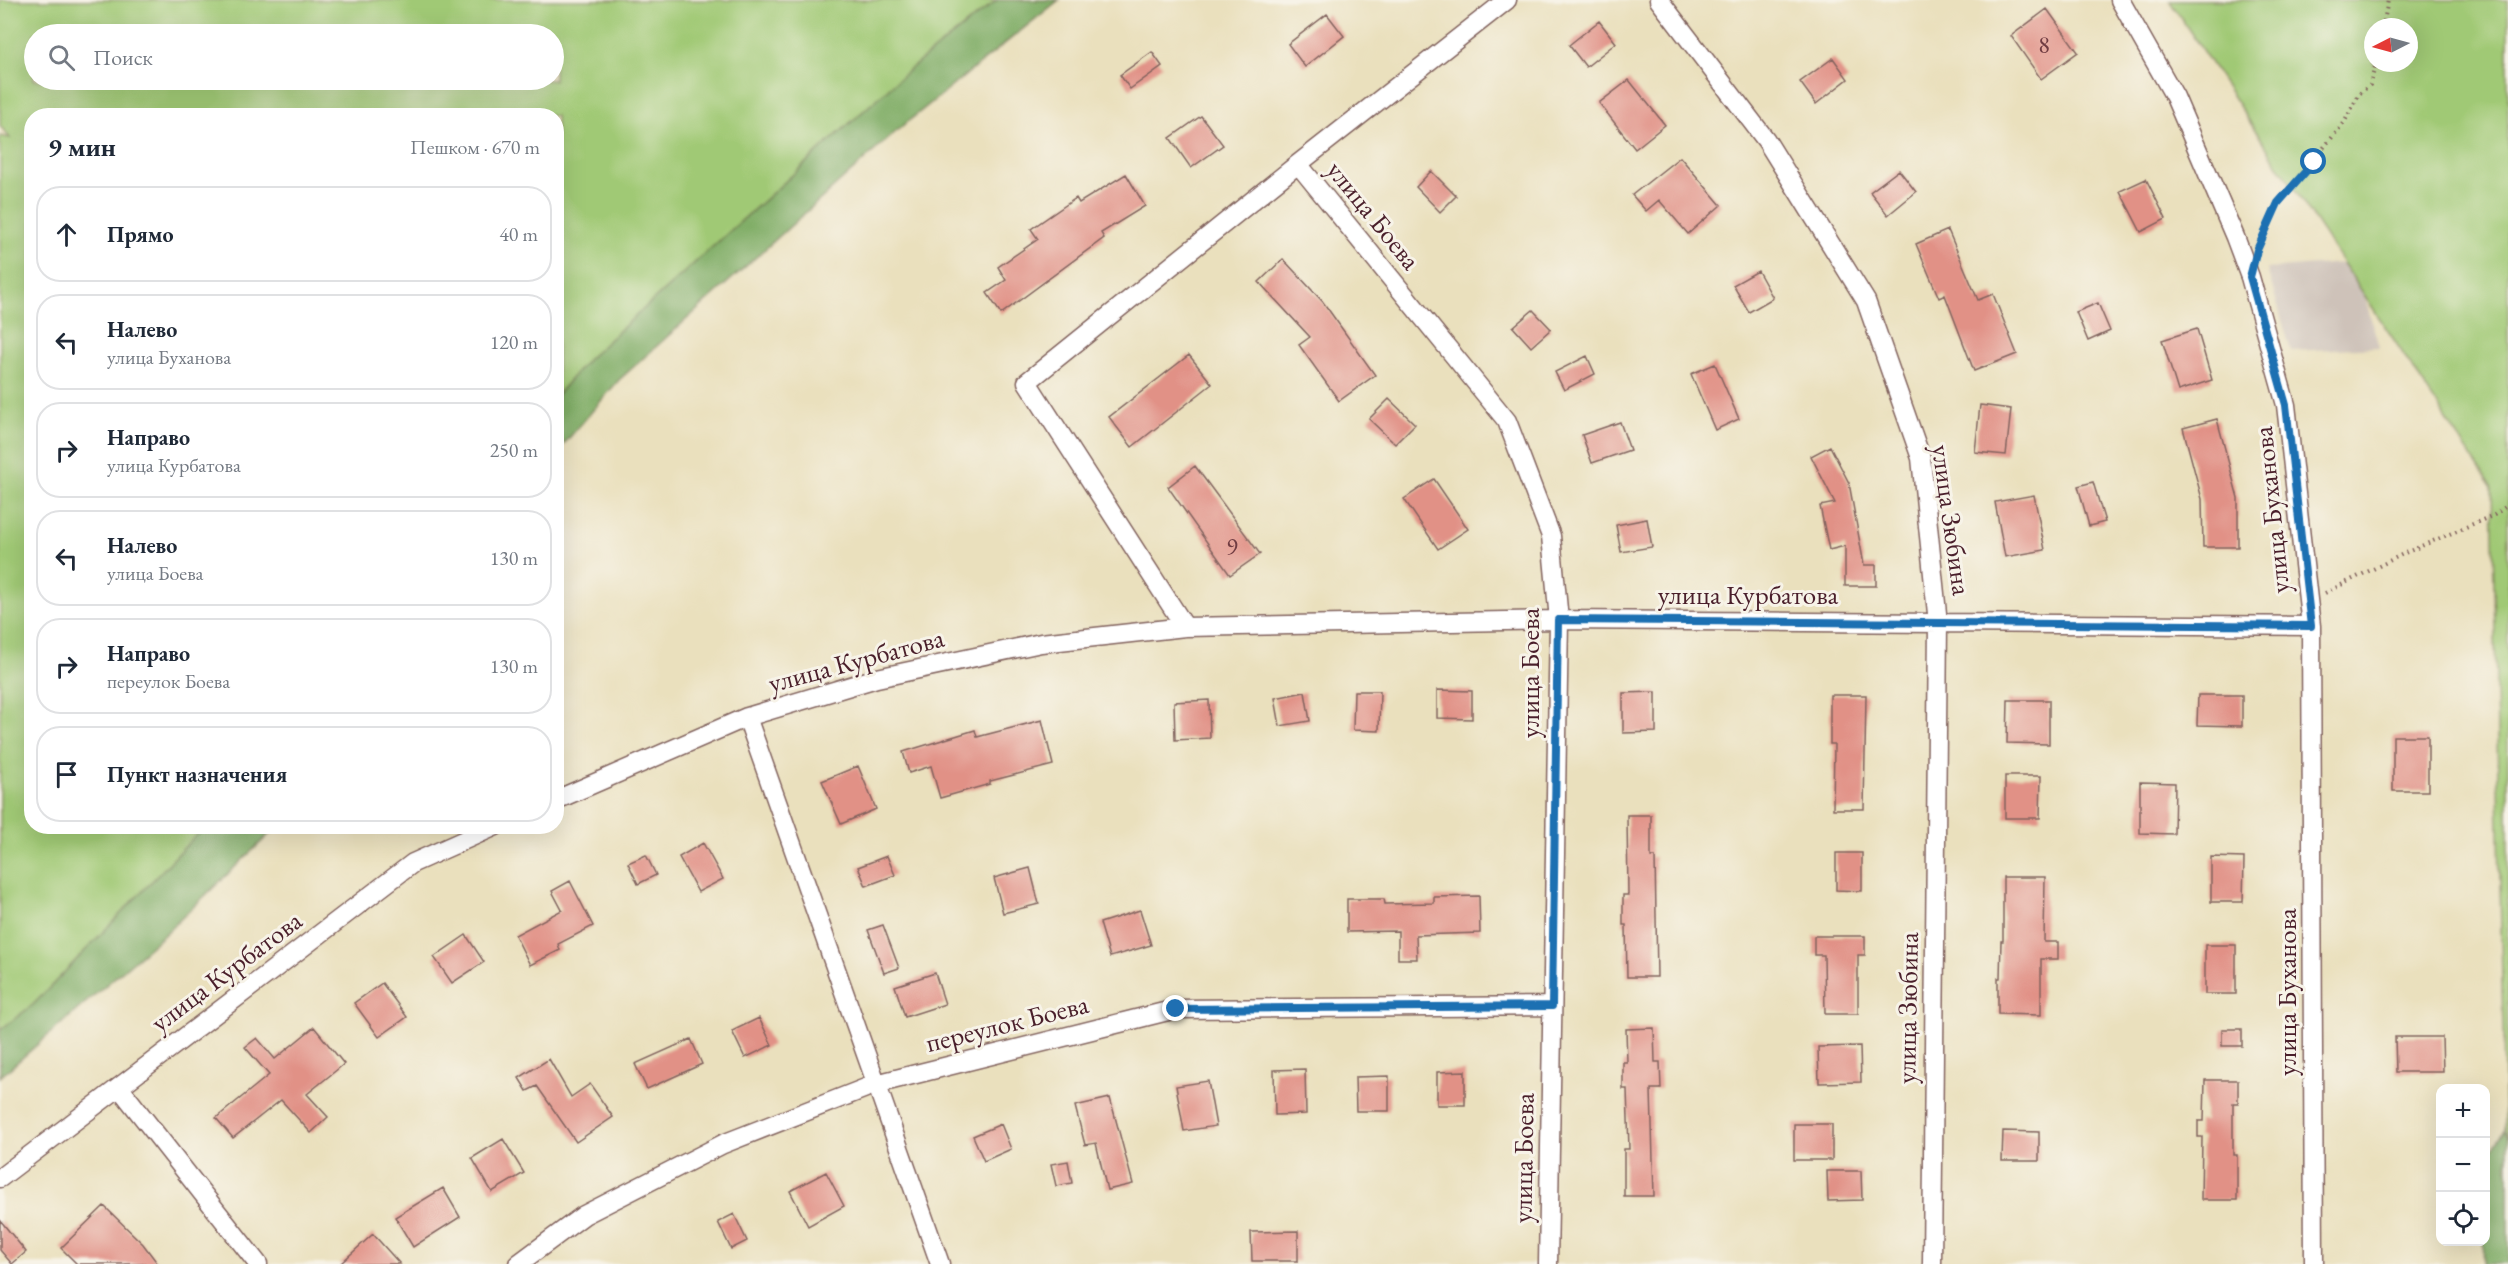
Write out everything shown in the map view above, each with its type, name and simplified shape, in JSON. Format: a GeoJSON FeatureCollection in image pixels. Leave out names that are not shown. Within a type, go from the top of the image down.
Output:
{"type":"FeatureCollection","features":[{"type":"Feature","properties":{"kind":"street"},"geometry":{"type":"LineString","coordinates":[[1185,627],[1027,382],[1298,164],[1507,0]]}},
{"type":"Feature","properties":{"kind":"street","name":"улица Зюбина"},"geometry":{"type":"LineString","coordinates":[[1659,0],[1766,140],[1866,301],[1921,458],[1938,623],[1932,1264]]}},
{"type":"Feature","properties":{"kind":"street","name":"улица Буханова"},"geometry":{"type":"LineString","coordinates":[[2120,0],[2175,97],[2250,277],[2286,405],[2311,626],[2314,1264]]}},
{"type":"Feature","properties":{"kind":"street","name":"улица Боева"},"geometry":{"type":"LineString","coordinates":[[1298,164],[1507,422],[1551,536],[1558,620],[1548,1264]]}},
{"type":"Feature","properties":{"kind":"street","name":"улица Курбатова"},"geometry":{"type":"LineString","coordinates":[[564,797],[747,717],[877,678],[1041,643],[1185,627],[1558,620],[2311,626]]}},
{"type":"Feature","properties":{"kind":"street"},"geometry":{"type":"LineString","coordinates":[[747,717],[939,1264]]}},
{"type":"Feature","properties":{"kind":"street","name":"улица Курбатова"},"geometry":{"type":"LineString","coordinates":[[0,1178],[413,863],[478,834]]}},
{"type":"Feature","properties":{"kind":"street","name":"переулок Боева"},"geometry":{"type":"LineString","coordinates":[[518,1264],[584,1215],[723,1144],[876,1084],[1176,1009],[1552,1006]]}},
{"type":"Feature","properties":{"kind":"street"},"geometry":{"type":"LineString","coordinates":[[119,1087],[258,1264]]}},
{"type":"Feature","properties":{"kind":"path"},"geometry":{"type":"LineString","coordinates":[[2385,18],[2388,0]]}},
{"type":"Feature","properties":{"kind":"path"},"geometry":{"type":"LineString","coordinates":[[2250,277],[2257,250],[2278,203],[2344,123],[2359,94],[2370,85],[2374,72]]}},
{"type":"Feature","properties":{"kind":"path"},"geometry":{"type":"LineString","coordinates":[[2308,601],[2405,553],[2494,515],[2508,505]]}},
{"type":"Feature","properties":{"kind":"shaded area"},"geometry":{"type":"Polygon","coordinates":[[[2355,262],[2379,347],[2291,351],[2267,269],[2355,262]]]}},
{"type":"Feature","properties":{"kind":"green space"},"geometry":{"type":"Polygon","coordinates":[[[0,0],[997,0],[909,70],[588,359],[564,387],[564,108],[24,108],[24,834],[197,834],[34,1004],[0,1030],[0,136],[10,138],[0,126],[0,0]]]}},
{"type":"Feature","properties":{"kind":"green space"},"geometry":{"type":"Polygon","coordinates":[[[997,0],[1059,0],[900,128],[619,380],[564,444],[564,387],[588,359],[909,70],[997,0]]]}},
{"type":"Feature","properties":{"kind":"green space"},"geometry":{"type":"Polygon","coordinates":[[[2169,0],[2508,0],[2508,1138],[2505,1129],[2492,488],[2169,0]]]}},
{"type":"Feature","properties":{"kind":"green space"},"geometry":{"type":"Polygon","coordinates":[[[197,834],[270,834],[166,933],[0,1077],[0,1030],[34,1004],[197,834]]]}},
{"type":"Feature","properties":{"kind":"green space"},"geometry":{"type":"Polygon","coordinates":[[[2505,1129],[2508,1138],[2507,1264],[2483,1264],[2484,1246],[2490,1246],[2490,1153],[2505,1129]]]}},
{"type":"Feature","properties":{"kind":"building"},"geometry":{"type":"Polygon","coordinates":[[[2047,9],[2078,52],[2041,79],[2011,36],[2047,9]]]}},
{"type":"Feature","properties":{"kind":"building"},"geometry":{"type":"Polygon","coordinates":[[[1327,14],[1344,36],[1305,67],[1288,44],[1327,14]]]}},
{"type":"Feature","properties":{"kind":"building"},"geometry":{"type":"Polygon","coordinates":[[[1599,21],[1616,43],[1586,67],[1569,45],[1599,21]]]}},
{"type":"Feature","properties":{"kind":"building"},"geometry":{"type":"Polygon","coordinates":[[[1152,52],[1162,66],[1130,89],[1120,75],[1152,52]]]}},
{"type":"Feature","properties":{"kind":"building"},"geometry":{"type":"Polygon","coordinates":[[[1833,58],[1848,79],[1816,104],[1800,82],[1833,58]]]}},
{"type":"Feature","properties":{"kind":"building"},"geometry":{"type":"Polygon","coordinates":[[[1629,80],[1665,125],[1635,149],[1599,103],[1629,80]]]}},
{"type":"Feature","properties":{"kind":"building"},"geometry":{"type":"Polygon","coordinates":[[[1201,116],[1223,145],[1191,168],[1170,138],[1201,116]]]}},
{"type":"Feature","properties":{"kind":"building"},"geometry":{"type":"Polygon","coordinates":[[[1680,157],[1721,205],[1688,234],[1659,200],[1646,211],[1632,195],[1680,157]]]}},
{"type":"Feature","properties":{"kind":"building"},"geometry":{"type":"Polygon","coordinates":[[[1899,170],[1916,192],[1888,215],[1870,192],[1899,170]]]}},
{"type":"Feature","properties":{"kind":"building"},"geometry":{"type":"Polygon","coordinates":[[[1431,171],[1456,196],[1440,212],[1416,187],[1431,171]]]}},
{"type":"Feature","properties":{"kind":"building"},"geometry":{"type":"Polygon","coordinates":[[[1126,174],[1145,206],[1101,233],[1104,238],[1001,314],[987,293],[1006,280],[998,267],[1038,239],[1031,229],[1076,198],[1079,203],[1126,174]]]}},
{"type":"Feature","properties":{"kind":"building"},"geometry":{"type":"Polygon","coordinates":[[[2146,179],[2166,219],[2141,232],[2120,191],[2146,179]]]}},
{"type":"Feature","properties":{"kind":"building"},"geometry":{"type":"Polygon","coordinates":[[[1948,230],[1978,300],[1993,294],[2017,354],[1974,371],[1945,295],[1939,298],[1916,244],[1948,230]]]}},
{"type":"Feature","properties":{"kind":"building"},"geometry":{"type":"Polygon","coordinates":[[[1283,259],[1323,302],[1375,375],[1339,401],[1299,345],[1310,337],[1259,282],[1283,259]]]}},
{"type":"Feature","properties":{"kind":"building"},"geometry":{"type":"Polygon","coordinates":[[[1758,271],[1773,298],[1749,312],[1733,285],[1758,271]]]}},
{"type":"Feature","properties":{"kind":"building"},"geometry":{"type":"Polygon","coordinates":[[[2098,303],[2110,331],[2088,341],[2076,312],[2098,303]]]}},
{"type":"Feature","properties":{"kind":"building"},"geometry":{"type":"Polygon","coordinates":[[[1533,310],[1551,329],[1531,347],[1513,327],[1533,310]]]}},
{"type":"Feature","properties":{"kind":"building"},"geometry":{"type":"Polygon","coordinates":[[[2197,329],[2212,380],[2178,391],[2162,340],[2197,329]]]}},
{"type":"Feature","properties":{"kind":"building"},"geometry":{"type":"Polygon","coordinates":[[[1189,355],[1212,384],[1132,447],[1109,417],[1189,355]]]}},
{"type":"Feature","properties":{"kind":"building"},"geometry":{"type":"Polygon","coordinates":[[[1587,356],[1595,374],[1564,390],[1555,372],[1587,356]]]}},
{"type":"Feature","properties":{"kind":"building"},"geometry":{"type":"Polygon","coordinates":[[[1715,364],[1739,419],[1715,430],[1691,374],[1715,364]]]}},
{"type":"Feature","properties":{"kind":"building"},"geometry":{"type":"Polygon","coordinates":[[[1389,399],[1415,424],[1395,444],[1369,419],[1389,399]]]}},
{"type":"Feature","properties":{"kind":"building"},"geometry":{"type":"Polygon","coordinates":[[[1980,405],[2011,409],[2006,455],[1975,452],[1980,405]]]}},
{"type":"Feature","properties":{"kind":"building"},"geometry":{"type":"Polygon","coordinates":[[[2217,419],[2238,498],[2238,547],[2203,547],[2202,499],[2183,428],[2217,419]]]}},
{"type":"Feature","properties":{"kind":"building"},"geometry":{"type":"Polygon","coordinates":[[[1620,422],[1630,450],[1592,463],[1582,435],[1620,422]]]}},
{"type":"Feature","properties":{"kind":"building"},"geometry":{"type":"Polygon","coordinates":[[[1830,446],[1849,483],[1864,565],[1876,565],[1876,586],[1845,586],[1845,546],[1829,550],[1820,506],[1835,503],[1811,456],[1830,446]]]}},
{"type":"Feature","properties":{"kind":"building"},"geometry":{"type":"Polygon","coordinates":[[[1195,466],[1260,554],[1230,575],[1168,487],[1195,466]]]}},
{"type":"Feature","properties":{"kind":"building"},"geometry":{"type":"Polygon","coordinates":[[[1434,479],[1468,529],[1438,549],[1404,499],[1434,479]]]}},
{"type":"Feature","properties":{"kind":"building"},"geometry":{"type":"Polygon","coordinates":[[[2093,482],[2105,522],[2089,526],[2078,486],[2093,482]]]}},
{"type":"Feature","properties":{"kind":"building"},"geometry":{"type":"Polygon","coordinates":[[[2034,495],[2045,550],[2005,557],[1995,502],[2034,495]]]}},
{"type":"Feature","properties":{"kind":"building"},"geometry":{"type":"Polygon","coordinates":[[[1647,519],[1652,547],[1621,552],[1616,525],[1647,519]]]}},
{"type":"Feature","properties":{"kind":"building"},"geometry":{"type":"Polygon","coordinates":[[[1437,690],[1472,691],[1472,719],[1437,718],[1437,690]]]}},
{"type":"Feature","properties":{"kind":"building"},"geometry":{"type":"Polygon","coordinates":[[[1354,691],[1380,691],[1379,731],[1353,730],[1354,691]]]}},
{"type":"Feature","properties":{"kind":"building"},"geometry":{"type":"Polygon","coordinates":[[[1305,692],[1310,721],[1280,726],[1275,698],[1305,692]]]}},
{"type":"Feature","properties":{"kind":"building"},"geometry":{"type":"Polygon","coordinates":[[[1656,692],[1656,732],[1623,733],[1623,693],[1656,692]]]}},
{"type":"Feature","properties":{"kind":"building"},"geometry":{"type":"Polygon","coordinates":[[[1830,695],[1866,695],[1864,809],[1833,809],[1834,744],[1830,744],[1830,695]]]}},
{"type":"Feature","properties":{"kind":"building"},"geometry":{"type":"Polygon","coordinates":[[[2198,695],[2242,695],[2242,726],[2197,725],[2198,695]]]}},
{"type":"Feature","properties":{"kind":"building"},"geometry":{"type":"Polygon","coordinates":[[[1209,700],[1210,738],[1175,740],[1174,702],[1209,700]]]}},
{"type":"Feature","properties":{"kind":"building"},"geometry":{"type":"Polygon","coordinates":[[[2008,700],[2049,700],[2049,744],[2007,743],[2008,700]]]}},
{"type":"Feature","properties":{"kind":"building"},"geometry":{"type":"Polygon","coordinates":[[[1042,720],[1053,765],[990,781],[990,784],[940,798],[931,766],[909,773],[903,752],[975,730],[977,737],[1042,720]]]}},
{"type":"Feature","properties":{"kind":"building"},"geometry":{"type":"Polygon","coordinates":[[[2393,736],[2428,736],[2428,791],[2393,791],[2393,736]]]}},
{"type":"Feature","properties":{"kind":"building"},"geometry":{"type":"Polygon","coordinates":[[[858,766],[876,809],[841,824],[822,781],[858,766]]]}},
{"type":"Feature","properties":{"kind":"building"},"geometry":{"type":"Polygon","coordinates":[[[2005,776],[2041,776],[2040,818],[2005,818],[2005,776]]]}},
{"type":"Feature","properties":{"kind":"building"},"geometry":{"type":"Polygon","coordinates":[[[2140,782],[2175,783],[2174,834],[2140,833],[2140,782]]]}},
{"type":"Feature","properties":{"kind":"building"},"geometry":{"type":"Polygon","coordinates":[[[1627,815],[1651,815],[1651,857],[1655,857],[1657,977],[1627,977],[1623,895],[1628,895],[1627,815]]]}},
{"type":"Feature","properties":{"kind":"building"},"geometry":{"type":"Polygon","coordinates":[[[703,843],[723,879],[698,892],[679,857],[703,843]]]}},
{"type":"Feature","properties":{"kind":"building"},"geometry":{"type":"Polygon","coordinates":[[[1836,853],[1862,853],[1862,891],[1836,890],[1836,853]]]}},
{"type":"Feature","properties":{"kind":"building"},"geometry":{"type":"Polygon","coordinates":[[[646,855],[656,875],[638,884],[628,863],[646,855]]]}},
{"type":"Feature","properties":{"kind":"building"},"geometry":{"type":"Polygon","coordinates":[[[887,856],[895,875],[866,886],[858,867],[887,856]]]}},
{"type":"Feature","properties":{"kind":"building"},"geometry":{"type":"Polygon","coordinates":[[[2211,857],[2244,858],[2243,902],[2211,902],[2211,857]]]}},
{"type":"Feature","properties":{"kind":"building"},"geometry":{"type":"Polygon","coordinates":[[[1030,868],[1039,904],[1003,913],[994,878],[1030,868]]]}},
{"type":"Feature","properties":{"kind":"building"},"geometry":{"type":"Polygon","coordinates":[[[2003,877],[2045,877],[2044,942],[2058,942],[2058,959],[2041,959],[2041,1015],[1998,1014],[1998,978],[2000,978],[2001,941],[2003,941],[2003,877]]]}},
{"type":"Feature","properties":{"kind":"building"},"geometry":{"type":"Polygon","coordinates":[[[570,881],[593,926],[558,944],[560,950],[530,965],[515,935],[562,910],[552,891],[570,881]]]}},
{"type":"Feature","properties":{"kind":"building"},"geometry":{"type":"Polygon","coordinates":[[[1479,896],[1480,933],[1416,935],[1417,959],[1398,959],[1398,931],[1347,932],[1347,899],[1384,899],[1385,904],[1434,903],[1434,897],[1479,896]]]}},
{"type":"Feature","properties":{"kind":"building"},"geometry":{"type":"Polygon","coordinates":[[[1140,910],[1151,945],[1110,957],[1100,923],[1140,910]]]}},
{"type":"Feature","properties":{"kind":"building"},"geometry":{"type":"Polygon","coordinates":[[[883,925],[899,968],[884,973],[868,930],[883,925]]]}},
{"type":"Feature","properties":{"kind":"building"},"geometry":{"type":"Polygon","coordinates":[[[466,935],[484,962],[452,983],[434,957],[466,935]]]}},
{"type":"Feature","properties":{"kind":"building"},"geometry":{"type":"Polygon","coordinates":[[[1814,936],[1865,936],[1865,955],[1858,955],[1858,1014],[1825,1014],[1824,955],[1814,955],[1814,936]]]}},
{"type":"Feature","properties":{"kind":"building"},"geometry":{"type":"Polygon","coordinates":[[[2205,945],[2236,945],[2236,994],[2205,994],[2205,945]]]}},
{"type":"Feature","properties":{"kind":"building"},"geometry":{"type":"Polygon","coordinates":[[[935,973],[945,1004],[905,1017],[895,986],[935,973]]]}},
{"type":"Feature","properties":{"kind":"building"},"geometry":{"type":"Polygon","coordinates":[[[382,983],[407,1017],[379,1037],[354,1003],[382,983]]]}},
{"type":"Feature","properties":{"kind":"building"},"geometry":{"type":"Polygon","coordinates":[[[759,1018],[772,1045],[745,1058],[732,1031],[759,1018]]]}},
{"type":"Feature","properties":{"kind":"building"},"geometry":{"type":"Polygon","coordinates":[[[314,1027],[344,1064],[307,1094],[328,1117],[311,1133],[281,1100],[233,1138],[216,1118],[269,1075],[245,1047],[257,1038],[275,1059],[314,1027]]]}},
{"type":"Feature","properties":{"kind":"building"},"geometry":{"type":"Polygon","coordinates":[[[1654,1028],[1655,1062],[1660,1062],[1661,1089],[1651,1089],[1654,1196],[1624,1196],[1624,1149],[1629,1149],[1627,1089],[1623,1089],[1623,1062],[1627,1062],[1626,1029],[1654,1028]]]}},
{"type":"Feature","properties":{"kind":"building"},"geometry":{"type":"Polygon","coordinates":[[[2222,1029],[2242,1029],[2242,1046],[2222,1046],[2222,1029]]]}},
{"type":"Feature","properties":{"kind":"building"},"geometry":{"type":"Polygon","coordinates":[[[2395,1037],[2442,1037],[2443,1072],[2396,1072],[2395,1037]]]}},
{"type":"Feature","properties":{"kind":"building"},"geometry":{"type":"Polygon","coordinates":[[[691,1039],[702,1064],[647,1089],[635,1064],[691,1039]]]}},
{"type":"Feature","properties":{"kind":"building"},"geometry":{"type":"Polygon","coordinates":[[[1860,1046],[1861,1082],[1819,1083],[1818,1047],[1860,1046]]]}},
{"type":"Feature","properties":{"kind":"building"},"geometry":{"type":"Polygon","coordinates":[[[549,1059],[571,1097],[590,1084],[613,1117],[576,1142],[537,1086],[527,1091],[519,1078],[549,1059]]]}},
{"type":"Feature","properties":{"kind":"building"},"geometry":{"type":"Polygon","coordinates":[[[1305,1069],[1306,1114],[1275,1115],[1274,1070],[1305,1069]]]}},
{"type":"Feature","properties":{"kind":"building"},"geometry":{"type":"Polygon","coordinates":[[[1465,1071],[1465,1105],[1437,1105],[1437,1072],[1465,1071]]]}},
{"type":"Feature","properties":{"kind":"building"},"geometry":{"type":"Polygon","coordinates":[[[1389,1076],[1389,1111],[1356,1111],[1355,1077],[1389,1076]]]}},
{"type":"Feature","properties":{"kind":"building"},"geometry":{"type":"Polygon","coordinates":[[[2205,1080],[2238,1080],[2238,1103],[2233,1103],[2233,1155],[2237,1155],[2237,1200],[2201,1200],[2202,1137],[2198,1137],[2198,1121],[2204,1121],[2205,1080]]]}},
{"type":"Feature","properties":{"kind":"building"},"geometry":{"type":"Polygon","coordinates":[[[1208,1081],[1216,1126],[1184,1131],[1176,1086],[1208,1081]]]}},
{"type":"Feature","properties":{"kind":"building"},"geometry":{"type":"Polygon","coordinates":[[[1110,1098],[1133,1184],[1107,1190],[1096,1143],[1085,1145],[1075,1106],[1110,1098]]]}},
{"type":"Feature","properties":{"kind":"building"},"geometry":{"type":"Polygon","coordinates":[[[1001,1124],[1011,1149],[984,1161],[973,1136],[1001,1124]]]}},
{"type":"Feature","properties":{"kind":"building"},"geometry":{"type":"Polygon","coordinates":[[[1794,1124],[1832,1124],[1832,1160],[1794,1160],[1794,1124]]]}},
{"type":"Feature","properties":{"kind":"building"},"geometry":{"type":"Polygon","coordinates":[[[2003,1131],[2039,1132],[2039,1161],[2002,1161],[2003,1131]]]}},
{"type":"Feature","properties":{"kind":"building"},"geometry":{"type":"Polygon","coordinates":[[[503,1139],[524,1173],[492,1192],[472,1158],[503,1139]]]}},
{"type":"Feature","properties":{"kind":"building"},"geometry":{"type":"Polygon","coordinates":[[[1068,1161],[1072,1183],[1056,1186],[1051,1164],[1068,1161]]]}},
{"type":"Feature","properties":{"kind":"building"},"geometry":{"type":"Polygon","coordinates":[[[1827,1171],[1861,1171],[1862,1200],[1828,1201],[1827,1171]]]}},
{"type":"Feature","properties":{"kind":"building"},"geometry":{"type":"Polygon","coordinates":[[[826,1172],[844,1206],[808,1226],[790,1191],[826,1172]]]}},
{"type":"Feature","properties":{"kind":"building"},"geometry":{"type":"Polygon","coordinates":[[[443,1188],[460,1217],[413,1247],[395,1217],[443,1188]]]}},
{"type":"Feature","properties":{"kind":"building"},"geometry":{"type":"Polygon","coordinates":[[[104,1206],[143,1244],[158,1264],[77,1264],[61,1248],[104,1206]]]}},
{"type":"Feature","properties":{"kind":"building"},"geometry":{"type":"Polygon","coordinates":[[[734,1214],[747,1241],[731,1249],[718,1222],[734,1214]]]}},
{"type":"Feature","properties":{"kind":"building"},"geometry":{"type":"Polygon","coordinates":[[[0,1220],[26,1252],[12,1264],[0,1250],[0,1220]]]}},
{"type":"Feature","properties":{"kind":"building"},"geometry":{"type":"Polygon","coordinates":[[[1298,1231],[1298,1261],[1252,1261],[1251,1232],[1298,1231]]]}},
{"type":"Feature","properties":{"kind":"building"},"geometry":{"type":"Polygon","coordinates":[[[373,1234],[400,1264],[340,1264],[373,1234]]]}},
{"type":"Feature","properties":{"kind":"route"},"geometry":{"type":"LineString","coordinates":[[1176,1009],[1552,1006],[1558,620],[2311,626],[2286,405],[2250,277],[2257,250],[2278,203],[2314,162]]}}]}
